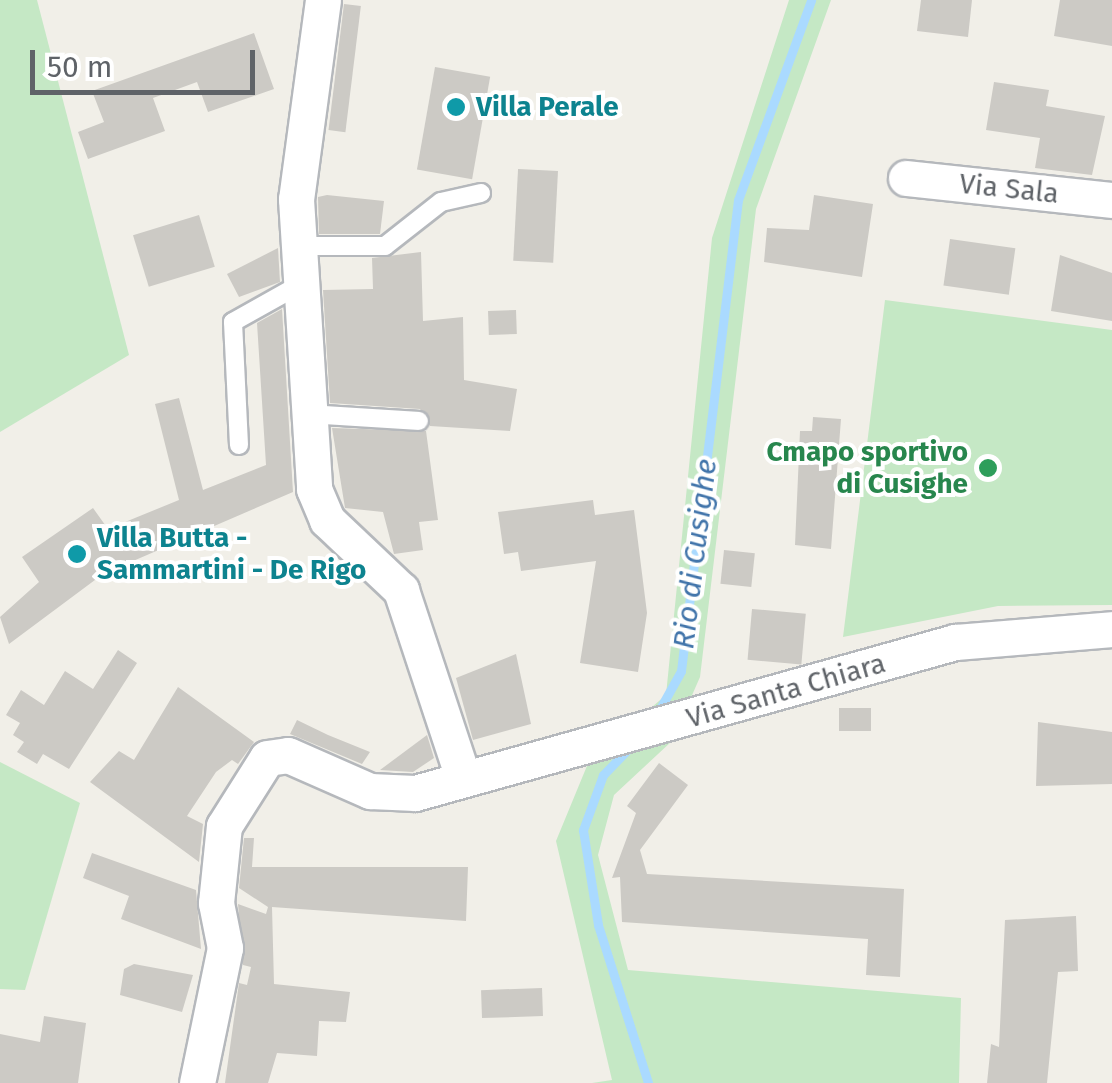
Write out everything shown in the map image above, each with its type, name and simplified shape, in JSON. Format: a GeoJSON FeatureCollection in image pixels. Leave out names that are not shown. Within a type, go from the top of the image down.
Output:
{"type":"FeatureCollection","features":[{"type":"Feature","properties":{"kind":"street"},"geometry":{"type":"LineString","coordinates":[[323,0],[296,199],[309,414],[320,512],[401,590],[463,777]]}},
{"type":"Feature","properties":{"kind":"street","name":"Via Sala"},"geometry":{"type":"LineString","coordinates":[[906,178],[1112,200]]}},
{"type":"Feature","properties":{"kind":"street","name":"Via Santa Chiara"},"geometry":{"type":"LineString","coordinates":[[197,1083],[224,948],[216,902],[220,844],[230,806],[260,763],[288,755],[386,794],[463,777],[608,736],[686,720],[991,634],[1112,629]]}},
{"type":"Feature","properties":{"kind":"lane"},"geometry":{"type":"LineString","coordinates":[[298,246],[385,246],[442,202],[481,193]]}},
{"type":"Feature","properties":{"kind":"lane"},"geometry":{"type":"LineString","coordinates":[[239,445],[232,322],[240,311],[301,284]]}},
{"type":"Feature","properties":{"kind":"lane"},"geometry":{"type":"LineString","coordinates":[[309,414],[419,421]]}},
{"type":"Feature","properties":{"kind":"green space"},"geometry":{"type":"Polygon","coordinates":[[[0,0],[37,0],[129,355],[0,432],[0,0]]]}},
{"type":"Feature","properties":{"kind":"green space"},"geometry":{"type":"Polygon","coordinates":[[[789,0],[831,0],[756,209],[700,677],[672,741],[614,795],[598,855],[628,970],[961,998],[959,1083],[592,1083],[612,1080],[556,841],[589,761],[666,695],[712,238],[789,0]]]}},
{"type":"Feature","properties":{"kind":"green space","name":"Cmapo sportivo di Cusighe"},"geometry":{"type":"Polygon","coordinates":[[[885,300],[1112,330],[1112,605],[998,606],[843,637],[885,300]]]}},
{"type":"Feature","properties":{"kind":"green space"},"geometry":{"type":"Polygon","coordinates":[[[0,762],[80,803],[25,990],[0,989],[0,762]]]}},
{"type":"Feature","properties":{"kind":"building"},"geometry":{"type":"Polygon","coordinates":[[[921,0],[972,0],[968,37],[917,31],[921,0]]]}},
{"type":"Feature","properties":{"kind":"building"},"geometry":{"type":"Polygon","coordinates":[[[1060,0],[1112,0],[1112,46],[1054,36],[1060,0]]]}},
{"type":"Feature","properties":{"kind":"building"},"geometry":{"type":"Polygon","coordinates":[[[344,4],[361,6],[345,132],[329,130],[344,4]]]}},
{"type":"Feature","properties":{"kind":"building"},"geometry":{"type":"Polygon","coordinates":[[[254,33],[274,89],[208,112],[197,82],[153,98],[165,131],[88,159],[78,132],[104,122],[92,91],[254,33]]]}},
{"type":"Feature","properties":{"kind":"building","name":"Villa Perale"},"geometry":{"type":"Polygon","coordinates":[[[435,67],[490,77],[472,179],[417,169],[435,67]]]}},
{"type":"Feature","properties":{"kind":"building"},"geometry":{"type":"Polygon","coordinates":[[[994,82],[1049,90],[1046,106],[1105,116],[1092,175],[1035,168],[1040,138],[986,130],[994,82]]]}},
{"type":"Feature","properties":{"kind":"building"},"geometry":{"type":"Polygon","coordinates":[[[518,169],[558,171],[553,263],[513,261],[518,169]]]}},
{"type":"Feature","properties":{"kind":"building"},"geometry":{"type":"Polygon","coordinates":[[[814,195],[873,204],[862,277],[764,262],[767,228],[809,230],[814,195]]]}},
{"type":"Feature","properties":{"kind":"building"},"geometry":{"type":"Polygon","coordinates":[[[318,197],[384,201],[380,234],[319,234],[318,197]]]}},
{"type":"Feature","properties":{"kind":"building"},"geometry":{"type":"Polygon","coordinates":[[[199,215],[215,267],[149,287],[133,235],[199,215]]]}},
{"type":"Feature","properties":{"kind":"building"},"geometry":{"type":"Polygon","coordinates":[[[950,239],[1015,248],[1009,295],[943,286],[950,239]]]}},
{"type":"Feature","properties":{"kind":"building"},"geometry":{"type":"Polygon","coordinates":[[[278,248],[280,282],[239,297],[227,274],[278,248]]]}},
{"type":"Feature","properties":{"kind":"building"},"geometry":{"type":"Polygon","coordinates":[[[421,252],[423,321],[463,317],[464,380],[517,389],[510,431],[430,426],[420,409],[330,403],[323,290],[373,289],[372,258],[421,252]]]}},
{"type":"Feature","properties":{"kind":"building"},"geometry":{"type":"Polygon","coordinates":[[[1060,255],[1112,273],[1112,321],[1051,311],[1060,255]]]}},
{"type":"Feature","properties":{"kind":"building"},"geometry":{"type":"Polygon","coordinates":[[[282,309],[293,492],[103,574],[9,644],[0,617],[39,582],[22,557],[93,508],[108,529],[179,500],[155,404],[179,398],[203,490],[266,465],[257,323],[282,309]]]}},
{"type":"Feature","properties":{"kind":"building"},"geometry":{"type":"Polygon","coordinates":[[[516,310],[517,334],[489,335],[488,311],[516,310]]]}},
{"type":"Feature","properties":{"kind":"building"},"geometry":{"type":"Polygon","coordinates":[[[813,417],[841,419],[831,549],[795,545],[800,431],[812,431],[813,417]]]}},
{"type":"Feature","properties":{"kind":"building"},"geometry":{"type":"Polygon","coordinates":[[[332,428],[426,431],[438,520],[419,522],[423,550],[394,554],[383,512],[345,508],[332,428]]]}},
{"type":"Feature","properties":{"kind":"building"},"geometry":{"type":"Polygon","coordinates":[[[593,500],[595,515],[634,510],[647,613],[638,672],[580,663],[596,561],[521,571],[518,552],[504,554],[498,512],[593,500]]]}},
{"type":"Feature","properties":{"kind":"building"},"geometry":{"type":"Polygon","coordinates":[[[724,550],[755,553],[751,587],[720,584],[724,550]]]}},
{"type":"Feature","properties":{"kind":"building"},"geometry":{"type":"Polygon","coordinates":[[[752,609],[806,614],[801,665],[748,660],[752,609]]]}},
{"type":"Feature","properties":{"kind":"building"},"geometry":{"type":"Polygon","coordinates":[[[118,650],[137,663],[69,769],[43,754],[37,764],[17,752],[24,742],[13,735],[20,723],[6,715],[21,690],[44,705],[65,671],[93,689],[118,650]]]}},
{"type":"Feature","properties":{"kind":"building"},"geometry":{"type":"Polygon","coordinates":[[[516,654],[531,724],[473,740],[456,678],[516,654]]]}},
{"type":"Feature","properties":{"kind":"building"},"geometry":{"type":"Polygon","coordinates":[[[178,687],[254,742],[238,764],[232,760],[216,772],[187,816],[203,824],[199,862],[90,782],[119,751],[134,760],[178,687]]]}},
{"type":"Feature","properties":{"kind":"building"},"geometry":{"type":"Polygon","coordinates":[[[839,708],[871,708],[871,731],[839,731],[839,708]]]}},
{"type":"Feature","properties":{"kind":"building"},"geometry":{"type":"Polygon","coordinates":[[[297,720],[370,752],[362,764],[290,734],[297,720]]]}},
{"type":"Feature","properties":{"kind":"building"},"geometry":{"type":"Polygon","coordinates":[[[1038,722],[1112,732],[1112,784],[1036,786],[1038,722]]]}},
{"type":"Feature","properties":{"kind":"building"},"geometry":{"type":"Polygon","coordinates":[[[427,735],[434,758],[413,772],[380,770],[427,735]]]}},
{"type":"Feature","properties":{"kind":"building"},"geometry":{"type":"Polygon","coordinates":[[[659,763],[688,785],[640,850],[647,874],[904,889],[900,977],[866,975],[868,939],[622,922],[620,877],[612,878],[636,813],[627,806],[659,763]]]}},
{"type":"Feature","properties":{"kind":"building"},"geometry":{"type":"Polygon","coordinates":[[[244,838],[254,838],[252,867],[468,867],[466,921],[272,907],[274,984],[350,992],[346,1022],[319,1021],[317,1056],[277,1053],[268,1083],[225,1083],[239,983],[247,985],[251,967],[243,965],[238,904],[266,914],[268,907],[239,888],[244,838]]]}},
{"type":"Feature","properties":{"kind":"building"},"geometry":{"type":"Polygon","coordinates":[[[92,853],[196,890],[201,949],[121,919],[129,896],[83,878],[92,853]]]}},
{"type":"Feature","properties":{"kind":"building"},"geometry":{"type":"Polygon","coordinates":[[[1076,916],[1078,971],[1058,972],[1047,1083],[987,1083],[991,1044],[999,1047],[1005,920],[1076,916]]]}},
{"type":"Feature","properties":{"kind":"building"},"geometry":{"type":"Polygon","coordinates":[[[134,964],[193,975],[182,1012],[120,995],[124,969],[134,964]]]}},
{"type":"Feature","properties":{"kind":"building"},"geometry":{"type":"Polygon","coordinates":[[[542,988],[543,1016],[482,1018],[481,990],[542,988]]]}},
{"type":"Feature","properties":{"kind":"building"},"geometry":{"type":"Polygon","coordinates":[[[44,1016],[86,1023],[78,1083],[0,1083],[0,1034],[40,1042],[44,1016]]]}},
{"type":"Feature","properties":{"kind":"waterway","name":"Rio di Cusighe"},"geometry":{"type":"LineString","coordinates":[[657,714],[681,671],[738,200],[811,0]]}},
{"type":"Feature","properties":{"kind":"waterway","name":"Rio di Cusighe"},"geometry":{"type":"LineString","coordinates":[[632,745],[603,775],[583,830],[598,925],[648,1083]]}},
{"type":"Feature","properties":{"kind":"place","name":"Villa Perale"},"geometry":{"type":"Point","coordinates":[456,107]}},
{"type":"Feature","properties":{"kind":"place","name":"Cmapo sportivo di Cusighe"},"geometry":{"type":"Point","coordinates":[988,468]}},
{"type":"Feature","properties":{"kind":"place","name":"Villa Butta - Sammartini - De Rigo"},"geometry":{"type":"Point","coordinates":[77,554]}}]}
